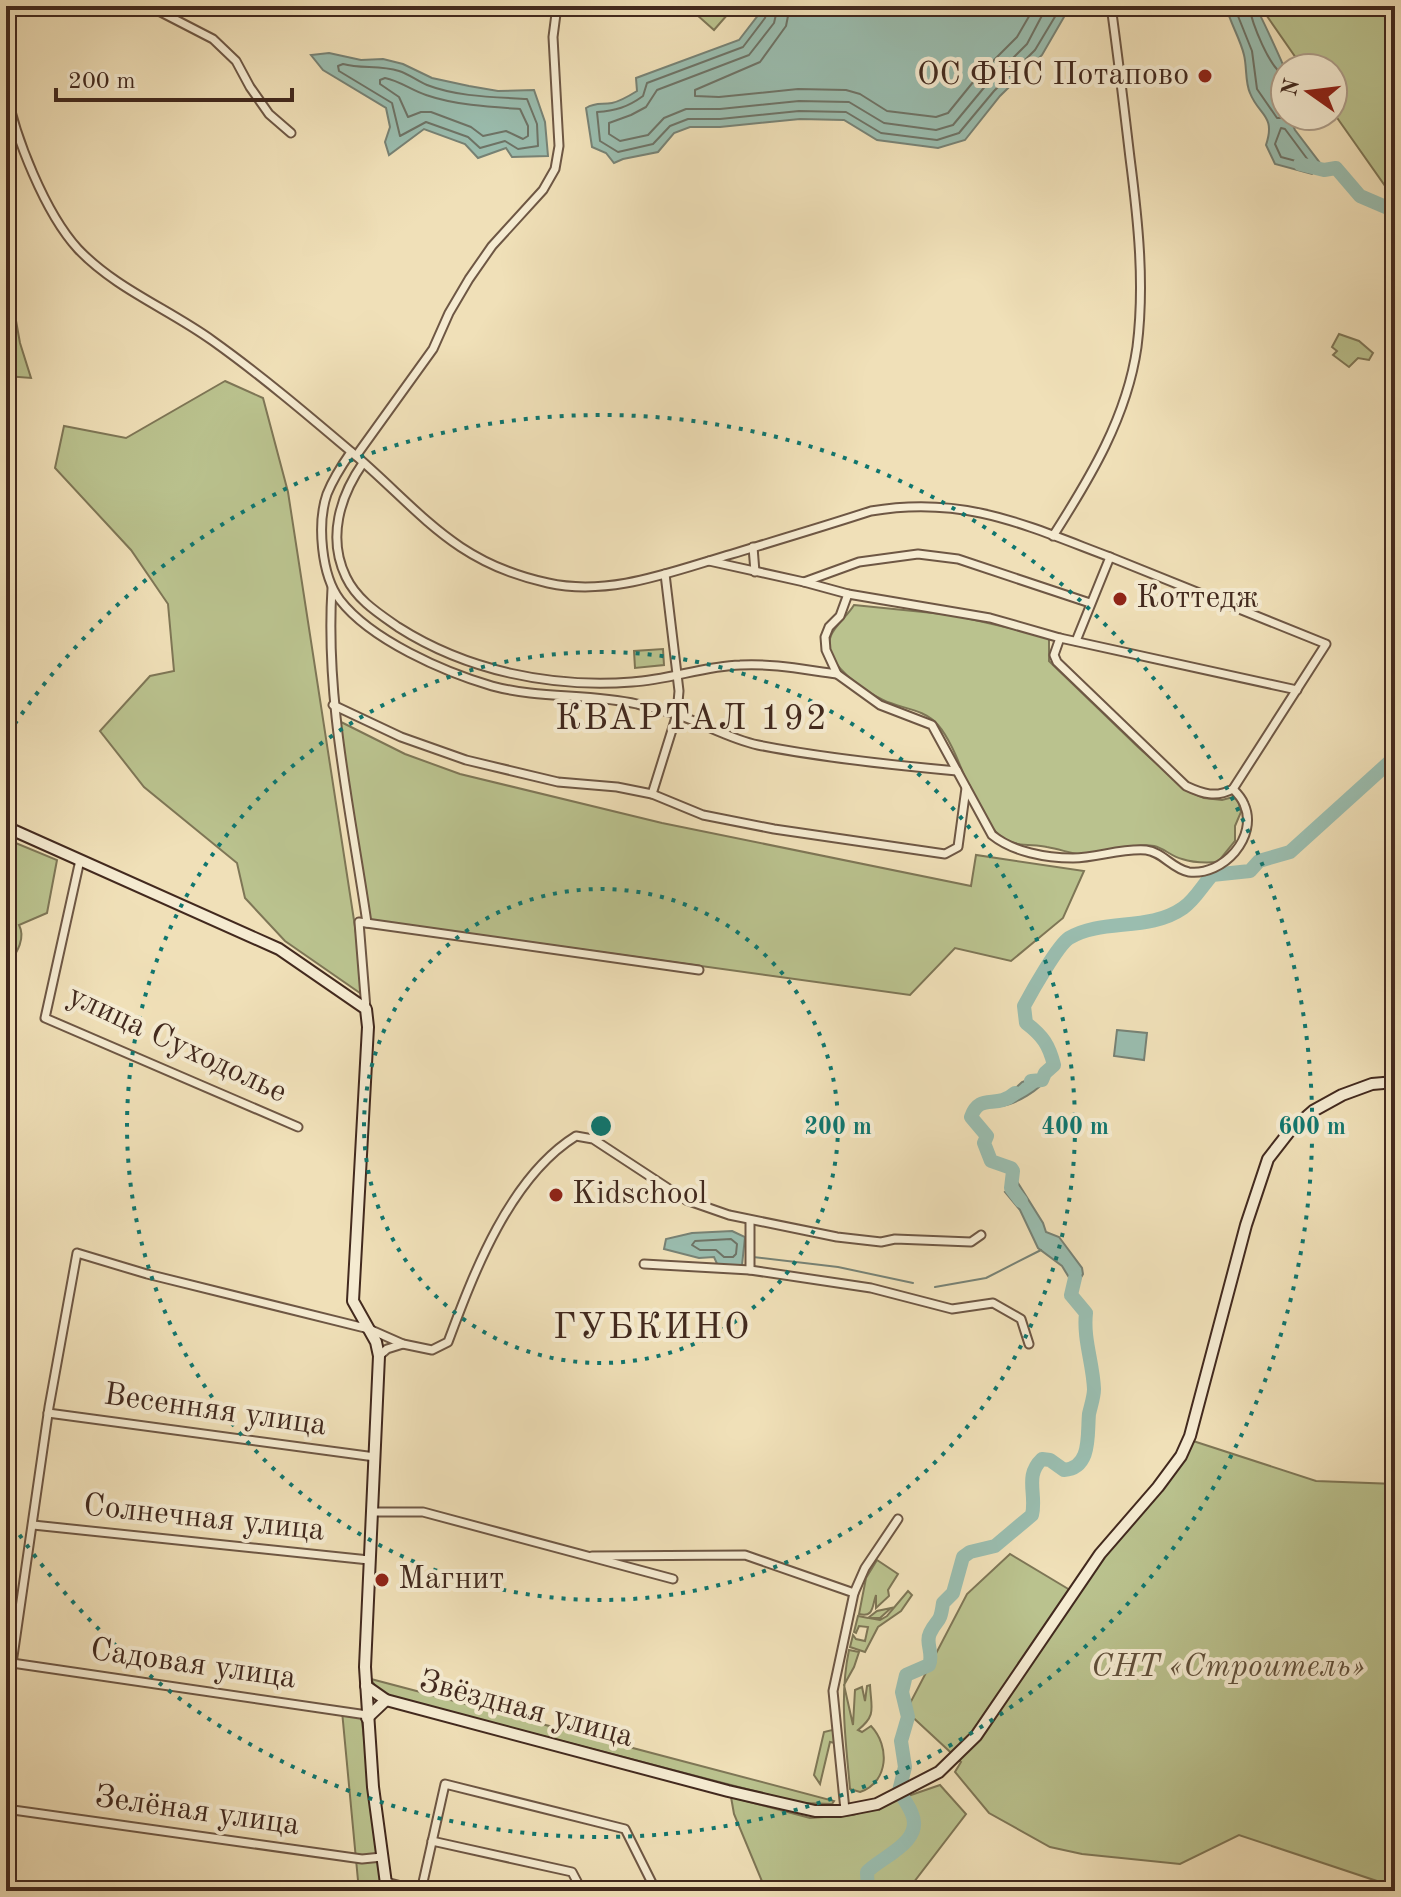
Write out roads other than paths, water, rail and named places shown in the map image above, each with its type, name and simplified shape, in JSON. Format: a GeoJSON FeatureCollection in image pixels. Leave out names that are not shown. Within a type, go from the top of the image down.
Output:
{"type":"FeatureCollection","features":[{"type":"Feature","properties":{"kind":"street"},"geometry":{"type":"LineString","coordinates":[[149,6],[213,39],[236,61],[269,114],[291,133]]}},
{"type":"Feature","properties":{"kind":"street"},"geometry":{"type":"LineString","coordinates":[[557,6],[553,37],[559,146],[555,169],[543,190],[511,223],[477,268],[449,313],[433,349],[336,474],[326,497],[323,553],[332,584],[340,599],[365,624],[407,651],[462,676],[494,686],[568,698],[606,699],[677,714],[756,744],[900,766],[957,771]]}},
{"type":"Feature","properties":{"kind":"street"},"geometry":{"type":"LineString","coordinates":[[1053,536],[1098,465],[1121,406],[1137,349],[1141,269],[1111,6]]}},
{"type":"Feature","properties":{"kind":"street"},"geometry":{"type":"LineString","coordinates":[[6,90],[12,123],[27,157],[51,208],[78,248],[131,291],[212,340],[354,454],[434,528],[486,564],[549,584],[587,587],[619,585],[665,574],[871,511],[901,505],[951,507],[998,515],[1326,644],[1233,789],[1225,794],[1213,795],[1186,786],[1057,662],[1054,655],[1060,638]]}},
{"type":"Feature","properties":{"kind":"street"},"geometry":{"type":"LineString","coordinates":[[363,463],[341,501],[338,551],[343,571],[352,590],[375,612],[414,637],[498,671],[570,683],[634,682],[740,665],[837,674]]}},
{"type":"Feature","properties":{"kind":"street"},"geometry":{"type":"LineString","coordinates":[[753,547],[755,572]]}},
{"type":"Feature","properties":{"kind":"street"},"geometry":{"type":"LineString","coordinates":[[804,582],[859,562],[918,554],[958,559],[1090,603]]}},
{"type":"Feature","properties":{"kind":"street"},"geometry":{"type":"LineString","coordinates":[[1076,641],[1110,557]]}},
{"type":"Feature","properties":{"kind":"street"},"geometry":{"type":"LineString","coordinates":[[707,561],[848,594],[990,618],[1060,638],[1297,690]]}},
{"type":"Feature","properties":{"kind":"street"},"geometry":{"type":"LineString","coordinates":[[652,794],[677,714],[678,676],[665,574]]}},
{"type":"Feature","properties":{"kind":"street"},"geometry":{"type":"LineString","coordinates":[[332,584],[329,636],[333,705],[367,923]]}},
{"type":"Feature","properties":{"kind":"street"},"geometry":{"type":"LineString","coordinates":[[848,594],[840,616],[829,627],[825,637],[826,650],[837,674],[880,705],[932,725],[992,835],[1004,845],[1073,858],[1149,850],[1181,870],[1208,870],[1233,857],[1243,839],[1247,822],[1245,804],[1233,789]]}},
{"type":"Feature","properties":{"kind":"street"},"geometry":{"type":"LineString","coordinates":[[333,705],[401,737],[466,760],[558,782],[617,787],[652,794],[703,815],[774,829],[945,854],[958,847],[966,788]]}},
{"type":"Feature","properties":{"kind":"street"},"geometry":{"type":"LineString","coordinates":[[6,827],[279,949],[366,1009]]}},
{"type":"Feature","properties":{"kind":"street","name":"улица Суходолье"},"geometry":{"type":"LineString","coordinates":[[80,860],[45,1018],[298,1127]]}},
{"type":"Feature","properties":{"kind":"street"},"geometry":{"type":"LineString","coordinates":[[656,1891],[625,1829],[445,1784],[421,1891],[386,1886],[366,1686],[379,1356],[376,1342],[353,1301],[368,1027],[359,922],[699,970]]}},
{"type":"Feature","properties":{"kind":"street","name":"Звёздная улица"},"geometry":{"type":"LineString","coordinates":[[366,1686],[386,1700],[728,1791],[815,1811],[877,1804],[939,1772],[976,1736],[1100,1554],[1181,1456],[1190,1436],[1246,1225],[1268,1159],[1289,1132],[1313,1111],[1342,1095],[1372,1084],[1395,1082]]}},
{"type":"Feature","properties":{"kind":"street"},"geometry":{"type":"LineString","coordinates":[[6,1705],[48,1413],[77,1253],[147,1274],[369,1329],[403,1344],[432,1350],[448,1342],[475,1270],[501,1222],[539,1168],[576,1136],[593,1139],[686,1200],[750,1220],[881,1242],[895,1239],[971,1242],[981,1235]]}},
{"type":"Feature","properties":{"kind":"street"},"geometry":{"type":"LineString","coordinates":[[750,1220],[750,1270]]}},
{"type":"Feature","properties":{"kind":"street"},"geometry":{"type":"LineString","coordinates":[[644,1264],[750,1270],[871,1288],[952,1309],[993,1303],[1021,1319],[1029,1344]]}},
{"type":"Feature","properties":{"kind":"street"},"geometry":{"type":"LineString","coordinates":[[379,1356],[387,1349],[403,1344]]}},
{"type":"Feature","properties":{"kind":"street","name":"Весенняя улица"},"geometry":{"type":"LineString","coordinates":[[48,1413],[375,1457]]}},
{"type":"Feature","properties":{"kind":"street"},"geometry":{"type":"LineString","coordinates":[[372,1512],[423,1512],[673,1579]]}},
{"type":"Feature","properties":{"kind":"street"},"geometry":{"type":"LineString","coordinates":[[845,1810],[833,1691],[854,1593],[865,1568],[898,1519]]}},
{"type":"Feature","properties":{"kind":"street","name":"Солнечная улица"},"geometry":{"type":"LineString","coordinates":[[33,1525],[369,1560]]}},
{"type":"Feature","properties":{"kind":"street"},"geometry":{"type":"LineString","coordinates":[[592,1556],[745,1555],[854,1593]]}},
{"type":"Feature","properties":{"kind":"street","name":"Садовая улица"},"geometry":{"type":"LineString","coordinates":[[12,1663],[367,1716]]}},
{"type":"Feature","properties":{"kind":"street"},"geometry":{"type":"LineString","coordinates":[[367,1716],[386,1700]]}},
{"type":"Feature","properties":{"kind":"street","name":"Зелёная улица"},"geometry":{"type":"LineString","coordinates":[[6,1809],[362,1859],[382,1857]]}},
{"type":"Feature","properties":{"kind":"street"},"geometry":{"type":"LineString","coordinates":[[432,1841],[572,1872],[582,1891]]}},
{"type":"Feature","properties":{"kind":"water"},"geometry":{"type":"Polygon","coordinates":[[[761,6],[1065,6],[1064,17],[1042,55],[1000,96],[965,140],[938,148],[877,140],[844,120],[800,119],[690,127],[674,133],[658,152],[614,163],[606,153],[592,147],[586,108],[631,95],[637,91],[636,78],[739,40],[759,14],[761,6]]]}},
{"type":"Feature","properties":{"kind":"water"},"geometry":{"type":"Polygon","coordinates":[[[1226,6],[1255,6],[1277,52],[1269,52],[1269,127],[1248,89],[1244,55],[1226,6]]]}},
{"type":"Feature","properties":{"kind":"water"},"geometry":{"type":"Polygon","coordinates":[[[329,53],[361,60],[383,59],[403,64],[432,78],[469,86],[498,91],[534,90],[545,122],[548,156],[512,157],[506,148],[478,158],[465,144],[424,129],[389,155],[385,142],[390,127],[386,108],[323,70],[311,55],[329,53]]]}},
{"type":"Feature","properties":{"kind":"water"},"geometry":{"type":"Polygon","coordinates":[[[1269,132],[1297,132],[1320,163],[1318,169],[1312,174],[1275,164],[1266,145],[1269,132]]]}},
{"type":"Feature","properties":{"kind":"water"},"geometry":{"type":"Polygon","coordinates":[[[1117,1030],[1147,1033],[1144,1060],[1114,1056],[1117,1030]]]}},
{"type":"Feature","properties":{"kind":"water"},"geometry":{"type":"Polygon","coordinates":[[[1038,1076],[1048,1077],[1027,1096],[1001,1106],[1002,1101],[1022,1082],[1038,1076]]]}},
{"type":"Feature","properties":{"kind":"water"},"geometry":{"type":"Polygon","coordinates":[[[1018,1183],[1046,1232],[1059,1237],[1082,1268],[1083,1274],[1071,1295],[1069,1292],[1073,1284],[1062,1266],[1038,1248],[1020,1210],[1005,1192],[1018,1183]]]}},
{"type":"Feature","properties":{"kind":"water"},"geometry":{"type":"Polygon","coordinates":[[[732,1231],[745,1237],[742,1265],[718,1266],[714,1257],[699,1258],[664,1249],[666,1239],[692,1233],[732,1231]]]}},
{"type":"Feature","properties":{"kind":"waterway"},"geometry":{"type":"LineString","coordinates":[[1300,164],[1324,170],[1336,168],[1360,196],[1395,211]]}},
{"type":"Feature","properties":{"kind":"waterway"},"geometry":{"type":"LineString","coordinates":[[1031,1081],[1042,1080],[1054,1065],[1044,1041],[1026,1023],[1024,1006],[1064,942],[1096,928],[1141,923],[1170,915],[1191,901],[1212,875],[1250,871],[1259,861],[1290,852],[1395,757]]}},
{"type":"Feature","properties":{"kind":"waterway"},"geometry":{"type":"LineString","coordinates":[[1015,1093],[1008,1098],[979,1105],[971,1117],[987,1136],[984,1143],[991,1161],[1013,1171],[1011,1188],[1021,1201]]}},
{"type":"Feature","properties":{"kind":"waterway"},"geometry":{"type":"LineString","coordinates":[[935,1287],[986,1278],[1041,1250]]}},
{"type":"Feature","properties":{"kind":"waterway"},"geometry":{"type":"LineString","coordinates":[[753,1257],[838,1267],[913,1283]]}},
{"type":"Feature","properties":{"kind":"waterway"},"geometry":{"type":"LineString","coordinates":[[868,1891],[867,1872],[899,1848],[912,1833],[912,1814],[899,1791],[905,1767],[901,1741],[908,1717],[902,1692],[906,1675],[929,1665],[929,1637],[940,1618],[943,1603],[953,1593],[963,1557],[970,1552],[995,1546],[1032,1515],[1032,1479],[1042,1459],[1050,1460],[1064,1470],[1073,1468],[1084,1457],[1094,1389],[1086,1313],[1071,1295],[1075,1278]]}},
{"type":"Feature","properties":{"kind":"place","name":"ОС ФНС Потапово"},"geometry":{"type":"Point","coordinates":[1205,76]}},
{"type":"Feature","properties":{"kind":"place","name":"Коттедж"},"geometry":{"type":"Point","coordinates":[1120,599]}},
{"type":"Feature","properties":{"kind":"place","name":"Kidschool"},"geometry":{"type":"Point","coordinates":[556,1195]}},
{"type":"Feature","properties":{"kind":"place","name":"Магнит"},"geometry":{"type":"Point","coordinates":[382,1580]}},
{"type":"Feature","properties":{"kind":"district","name":"КВАРТАЛ 192"},"geometry":{"type":"Point","coordinates":[692,720]}},
{"type":"Feature","properties":{"kind":"district","name":"ГУБКИНО"},"geometry":{"type":"Point","coordinates":[652,1329]}},
{"type":"Feature","properties":{"kind":"park label","name":"СНТ «Строитель»"},"geometry":{"type":"Point","coordinates":[1228,1668]}}]}
